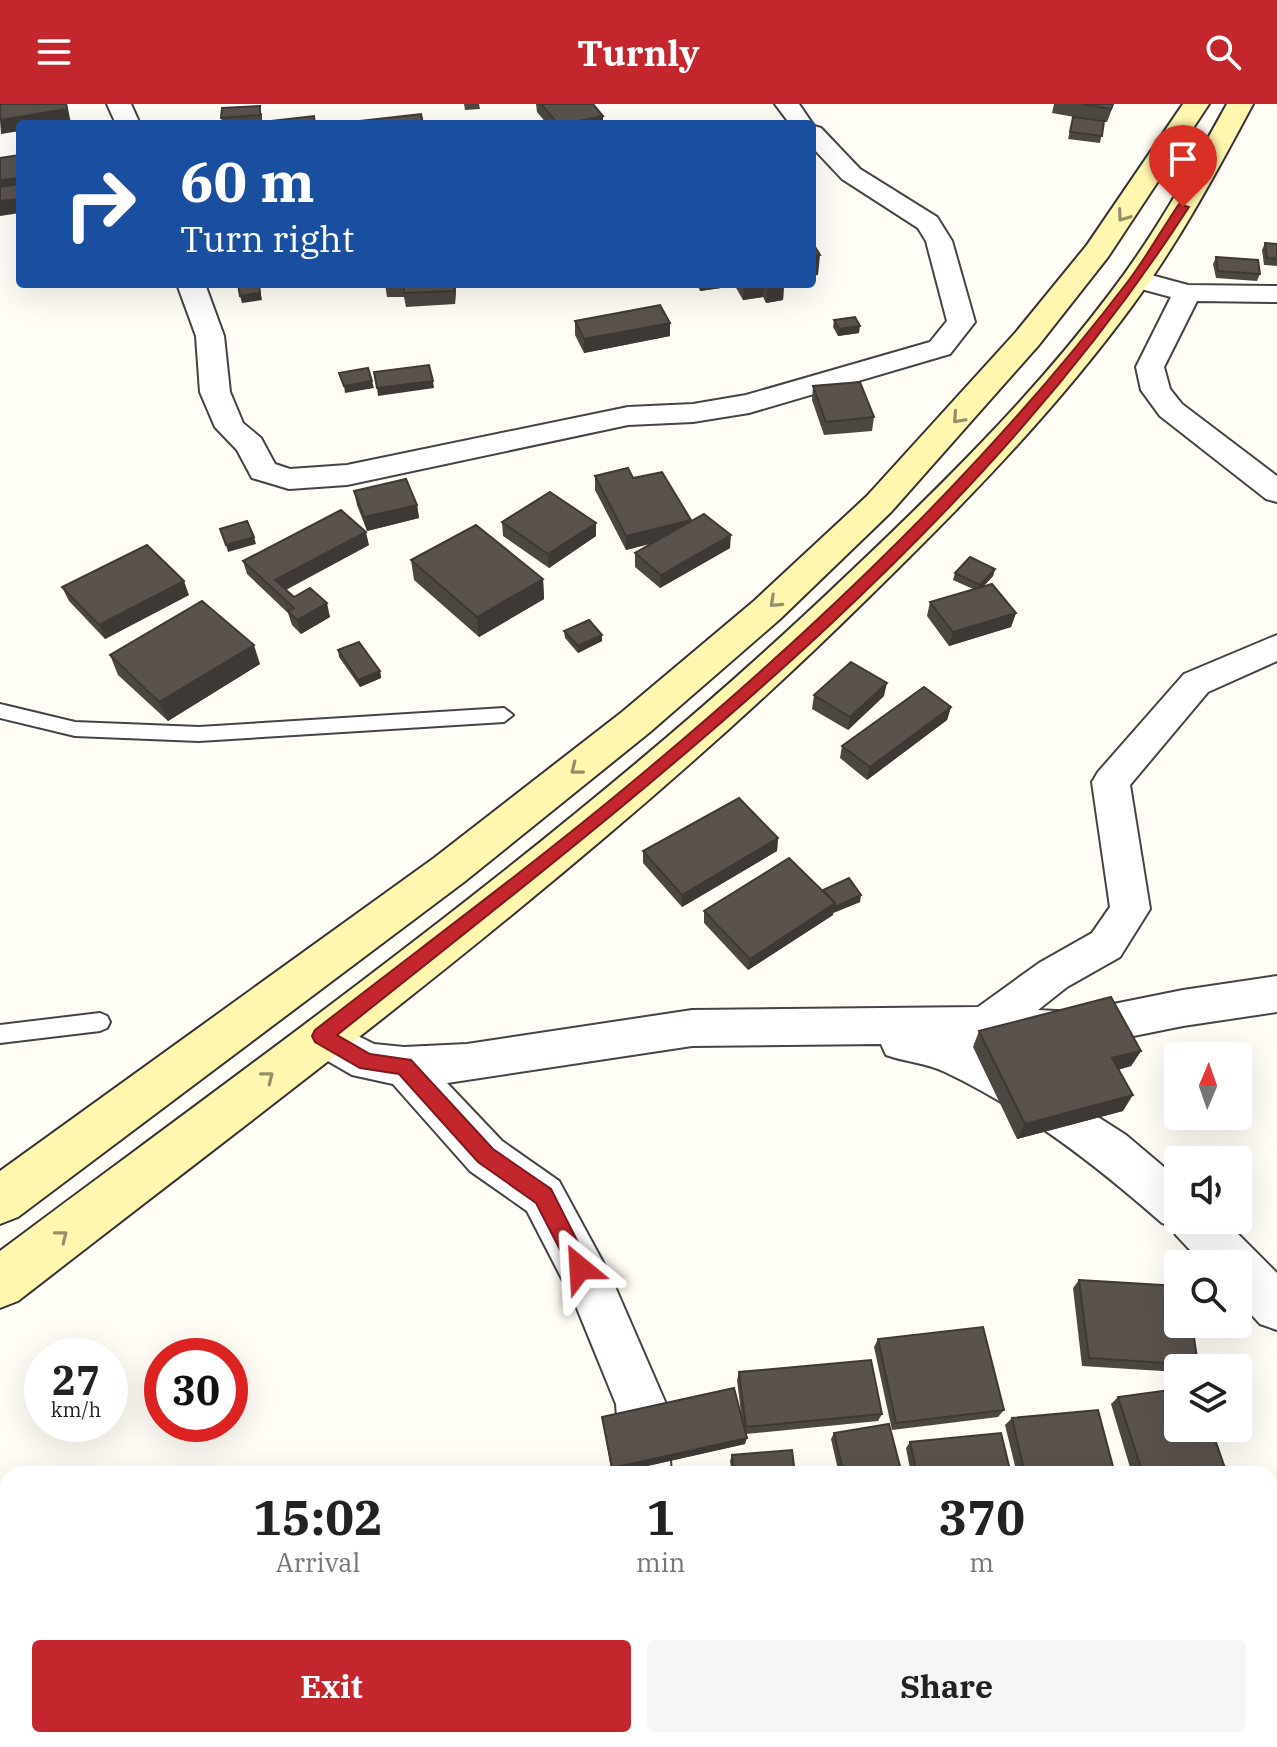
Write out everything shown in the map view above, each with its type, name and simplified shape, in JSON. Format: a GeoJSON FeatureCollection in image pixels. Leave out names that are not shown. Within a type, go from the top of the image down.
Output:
{"type":"FeatureCollection","features":[{"type":"Feature","properties":{"kind":"main road"},"geometry":{"type":"LineString","coordinates":[[0,1200],[449,870],[636,722],[767,610],[879,504],[1027,339],[1098,251],[1196,104]]}},
{"type":"Feature","properties":{"kind":"main road"},"geometry":{"type":"LineString","coordinates":[[0,1283],[322,1036],[648,778],[825,622],[966,479],[1073,359],[1136,279],[1200,180],[1240,104]]}},
{"type":"Feature","properties":{"kind":"street"},"geometry":{"type":"LineString","coordinates":[[787,104],[800,120]]}},
{"type":"Feature","properties":{"kind":"street"},"geometry":{"type":"LineString","coordinates":[[192,288],[210,336],[215,392],[230,427],[250,445],[263,471],[289,479],[347,475],[628,416],[693,413],[749,404],[940,348],[961,322],[939,241],[928,223],[851,174],[816,137]]}},
{"type":"Feature","properties":{"kind":"street"},"geometry":{"type":"LineString","coordinates":[[1136,279],[1187,293],[1277,294]]}},
{"type":"Feature","properties":{"kind":"street"},"geometry":{"type":"LineString","coordinates":[[1187,293],[1150,367],[1156,390],[1171,410],[1277,492]]}},
{"type":"Feature","properties":{"kind":"street"},"geometry":{"type":"LineString","coordinates":[[1227,451],[1277,471]]}},
{"type":"Feature","properties":{"kind":"street"},"geometry":{"type":"LineString","coordinates":[[986,1025],[1053,975],[1106,945],[1130,909],[1111,782],[1196,683],[1277,647]]}},
{"type":"Feature","properties":{"kind":"street"},"geometry":{"type":"LineString","coordinates":[[322,1036],[367,1062],[404,1066],[467,1063],[692,1028],[986,1025],[1074,1030],[1183,1008],[1277,994]]}},
{"type":"Feature","properties":{"kind":"street"},"geometry":{"type":"LineString","coordinates":[[831,1027],[951,1053],[1025,1094],[1110,1149],[1164,1196]]}},
{"type":"Feature","properties":{"kind":"street"},"geometry":{"type":"LineString","coordinates":[[404,1066],[486,1156],[543,1196],[593,1291],[641,1404],[645,1466]]}},
{"type":"Feature","properties":{"kind":"street"},"geometry":{"type":"LineString","coordinates":[[1206,1234],[1222,1250]]}},
{"type":"Feature","properties":{"kind":"street"},"geometry":{"type":"LineString","coordinates":[[1252,1281],[1277,1307]]}},
{"type":"Feature","properties":{"kind":"lane"},"geometry":{"type":"LineString","coordinates":[[0,711],[75,729],[199,734],[504,715]]}},
{"type":"Feature","properties":{"kind":"lane"},"geometry":{"type":"LineString","coordinates":[[0,1034],[100,1022]]}},
{"type":"Feature","properties":{"kind":"building"},"geometry":{"type":"Polygon","coordinates":[[[0,104],[66,104],[67,109],[0,120],[0,104]]]}},
{"type":"Feature","properties":{"kind":"building"},"geometry":{"type":"Polygon","coordinates":[[[541,104],[593,104],[603,116],[584,120],[555,120],[541,104]]]}},
{"type":"Feature","properties":{"kind":"building"},"geometry":{"type":"Polygon","coordinates":[[[1082,104],[1113,104],[1111,109],[1082,104]]]}},
{"type":"Feature","properties":{"kind":"building"},"geometry":{"type":"Polygon","coordinates":[[[260,106],[260,115],[221,118],[222,108],[260,106]]]}},
{"type":"Feature","properties":{"kind":"building"},"geometry":{"type":"Polygon","coordinates":[[[421,114],[422,120],[368,120],[421,114]]]}},
{"type":"Feature","properties":{"kind":"building"},"geometry":{"type":"Polygon","coordinates":[[[314,116],[314,120],[280,120],[314,116]]]}},
{"type":"Feature","properties":{"kind":"building"},"geometry":{"type":"Polygon","coordinates":[[[1073,117],[1104,121],[1102,136],[1070,132],[1073,117]]]}},
{"type":"Feature","properties":{"kind":"building"},"geometry":{"type":"Polygon","coordinates":[[[16,156],[16,178],[0,180],[0,158],[16,156]]]}},
{"type":"Feature","properties":{"kind":"building"},"geometry":{"type":"Polygon","coordinates":[[[16,185],[16,199],[0,201],[0,187],[16,185]]]}},
{"type":"Feature","properties":{"kind":"building"},"geometry":{"type":"Polygon","coordinates":[[[1265,243],[1277,244],[1277,259],[1267,258],[1265,243]]]}},
{"type":"Feature","properties":{"kind":"building"},"geometry":{"type":"Polygon","coordinates":[[[1216,257],[1258,260],[1260,274],[1218,271],[1216,257]]]}},
{"type":"Feature","properties":{"kind":"building"},"geometry":{"type":"Polygon","coordinates":[[[239,288],[259,288],[260,293],[240,296],[239,288]]]}},
{"type":"Feature","properties":{"kind":"building"},"geometry":{"type":"Polygon","coordinates":[[[404,288],[454,288],[454,291],[404,293],[404,288]]]}},
{"type":"Feature","properties":{"kind":"building"},"geometry":{"type":"Polygon","coordinates":[[[660,305],[670,323],[584,339],[575,321],[660,305]]]}},
{"type":"Feature","properties":{"kind":"building"},"geometry":{"type":"Polygon","coordinates":[[[855,317],[860,326],[839,329],[834,320],[855,317]]]}},
{"type":"Feature","properties":{"kind":"building"},"geometry":{"type":"Polygon","coordinates":[[[429,365],[433,381],[377,388],[374,372],[429,365]]]}},
{"type":"Feature","properties":{"kind":"building"},"geometry":{"type":"Polygon","coordinates":[[[368,368],[372,381],[344,386],[339,373],[368,368]]]}},
{"type":"Feature","properties":{"kind":"building"},"geometry":{"type":"Polygon","coordinates":[[[860,382],[874,417],[826,422],[813,386],[860,382]]]}},
{"type":"Feature","properties":{"kind":"building"},"geometry":{"type":"Polygon","coordinates":[[[628,468],[633,478],[662,472],[691,520],[626,536],[595,476],[628,468]]]}},
{"type":"Feature","properties":{"kind":"building"},"geometry":{"type":"Polygon","coordinates":[[[406,479],[417,505],[364,517],[354,491],[406,479]]]}},
{"type":"Feature","properties":{"kind":"building"},"geometry":{"type":"Polygon","coordinates":[[[550,492],[596,523],[548,554],[502,522],[550,492]]]}},
{"type":"Feature","properties":{"kind":"building"},"geometry":{"type":"Polygon","coordinates":[[[341,510],[366,532],[275,580],[294,597],[310,588],[327,603],[297,620],[288,611],[294,608],[243,561],[341,510]]]}},
{"type":"Feature","properties":{"kind":"building"},"geometry":{"type":"Polygon","coordinates":[[[704,514],[731,535],[661,575],[635,553],[704,514]]]}},
{"type":"Feature","properties":{"kind":"building"},"geometry":{"type":"Polygon","coordinates":[[[247,521],[254,537],[226,545],[220,529],[247,521]]]}},
{"type":"Feature","properties":{"kind":"building"},"geometry":{"type":"Polygon","coordinates":[[[476,525],[543,579],[477,617],[411,560],[476,525]]]}},
{"type":"Feature","properties":{"kind":"building"},"geometry":{"type":"Polygon","coordinates":[[[147,545],[184,581],[99,625],[62,587],[147,545]]]}},
{"type":"Feature","properties":{"kind":"building"},"geometry":{"type":"Polygon","coordinates":[[[970,557],[995,569],[980,585],[955,573],[970,557]]]}},
{"type":"Feature","properties":{"kind":"building"},"geometry":{"type":"Polygon","coordinates":[[[992,584],[1016,613],[953,632],[930,602],[992,584]]]}},
{"type":"Feature","properties":{"kind":"building"},"geometry":{"type":"Polygon","coordinates":[[[202,601],[254,645],[159,702],[110,655],[202,601]]]}},
{"type":"Feature","properties":{"kind":"building"},"geometry":{"type":"Polygon","coordinates":[[[589,620],[602,635],[578,646],[564,631],[589,620]]]}},
{"type":"Feature","properties":{"kind":"building"},"geometry":{"type":"Polygon","coordinates":[[[359,642],[380,671],[358,680],[338,650],[359,642]]]}},
{"type":"Feature","properties":{"kind":"building"},"geometry":{"type":"Polygon","coordinates":[[[851,662],[887,683],[850,717],[814,695],[851,662]]]}},
{"type":"Feature","properties":{"kind":"building"},"geometry":{"type":"Polygon","coordinates":[[[924,687],[951,707],[870,767],[842,746],[924,687]]]}},
{"type":"Feature","properties":{"kind":"building"},"geometry":{"type":"Polygon","coordinates":[[[739,798],[778,838],[682,895],[643,851],[739,798]]]}},
{"type":"Feature","properties":{"kind":"building"},"geometry":{"type":"Polygon","coordinates":[[[789,858],[835,903],[750,959],[704,911],[789,858]]]}},
{"type":"Feature","properties":{"kind":"building"},"geometry":{"type":"Polygon","coordinates":[[[849,878],[861,895],[835,907],[823,890],[849,878]]]}},
{"type":"Feature","properties":{"kind":"building"},"geometry":{"type":"Polygon","coordinates":[[[1111,997],[1141,1051],[1112,1058],[1133,1095],[1025,1124],[979,1031],[1111,997]]]}},
{"type":"Feature","properties":{"kind":"building"},"geometry":{"type":"Polygon","coordinates":[[[1079,1280],[1164,1285],[1164,1338],[1194,1338],[1196,1354],[1164,1354],[1164,1363],[1089,1358],[1079,1280]]]}},
{"type":"Feature","properties":{"kind":"building"},"geometry":{"type":"Polygon","coordinates":[[[983,1327],[1004,1410],[896,1423],[878,1339],[983,1327]]]}},
{"type":"Feature","properties":{"kind":"building"},"geometry":{"type":"Polygon","coordinates":[[[871,1360],[882,1414],[746,1427],[739,1372],[871,1360]]]}},
{"type":"Feature","properties":{"kind":"building"},"geometry":{"type":"Polygon","coordinates":[[[734,1388],[747,1438],[612,1466],[602,1417],[734,1388]]]}},
{"type":"Feature","properties":{"kind":"building"},"geometry":{"type":"Polygon","coordinates":[[[1164,1391],[1164,1442],[1216,1442],[1224,1466],[1140,1466],[1118,1397],[1164,1391]]]}},
{"type":"Feature","properties":{"kind":"building"},"geometry":{"type":"Polygon","coordinates":[[[1098,1410],[1113,1466],[1023,1466],[1012,1418],[1098,1410]]]}},
{"type":"Feature","properties":{"kind":"building"},"geometry":{"type":"Polygon","coordinates":[[[889,1424],[900,1466],[842,1466],[834,1433],[889,1424]]]}},
{"type":"Feature","properties":{"kind":"building"},"geometry":{"type":"Polygon","coordinates":[[[1001,1433],[1009,1466],[915,1466],[910,1442],[1001,1433]]]}},
{"type":"Feature","properties":{"kind":"building"},"geometry":{"type":"Polygon","coordinates":[[[792,1450],[794,1466],[733,1466],[732,1455],[792,1450]]]}},
{"type":"Feature","properties":{"kind":"route"},"geometry":{"type":"LineString","coordinates":[[580,1268],[543,1196],[486,1156],[404,1066],[367,1062],[322,1036],[481,914],[648,778],[825,622],[966,479],[1073,359],[1150,260],[1183,207]]}}]}
